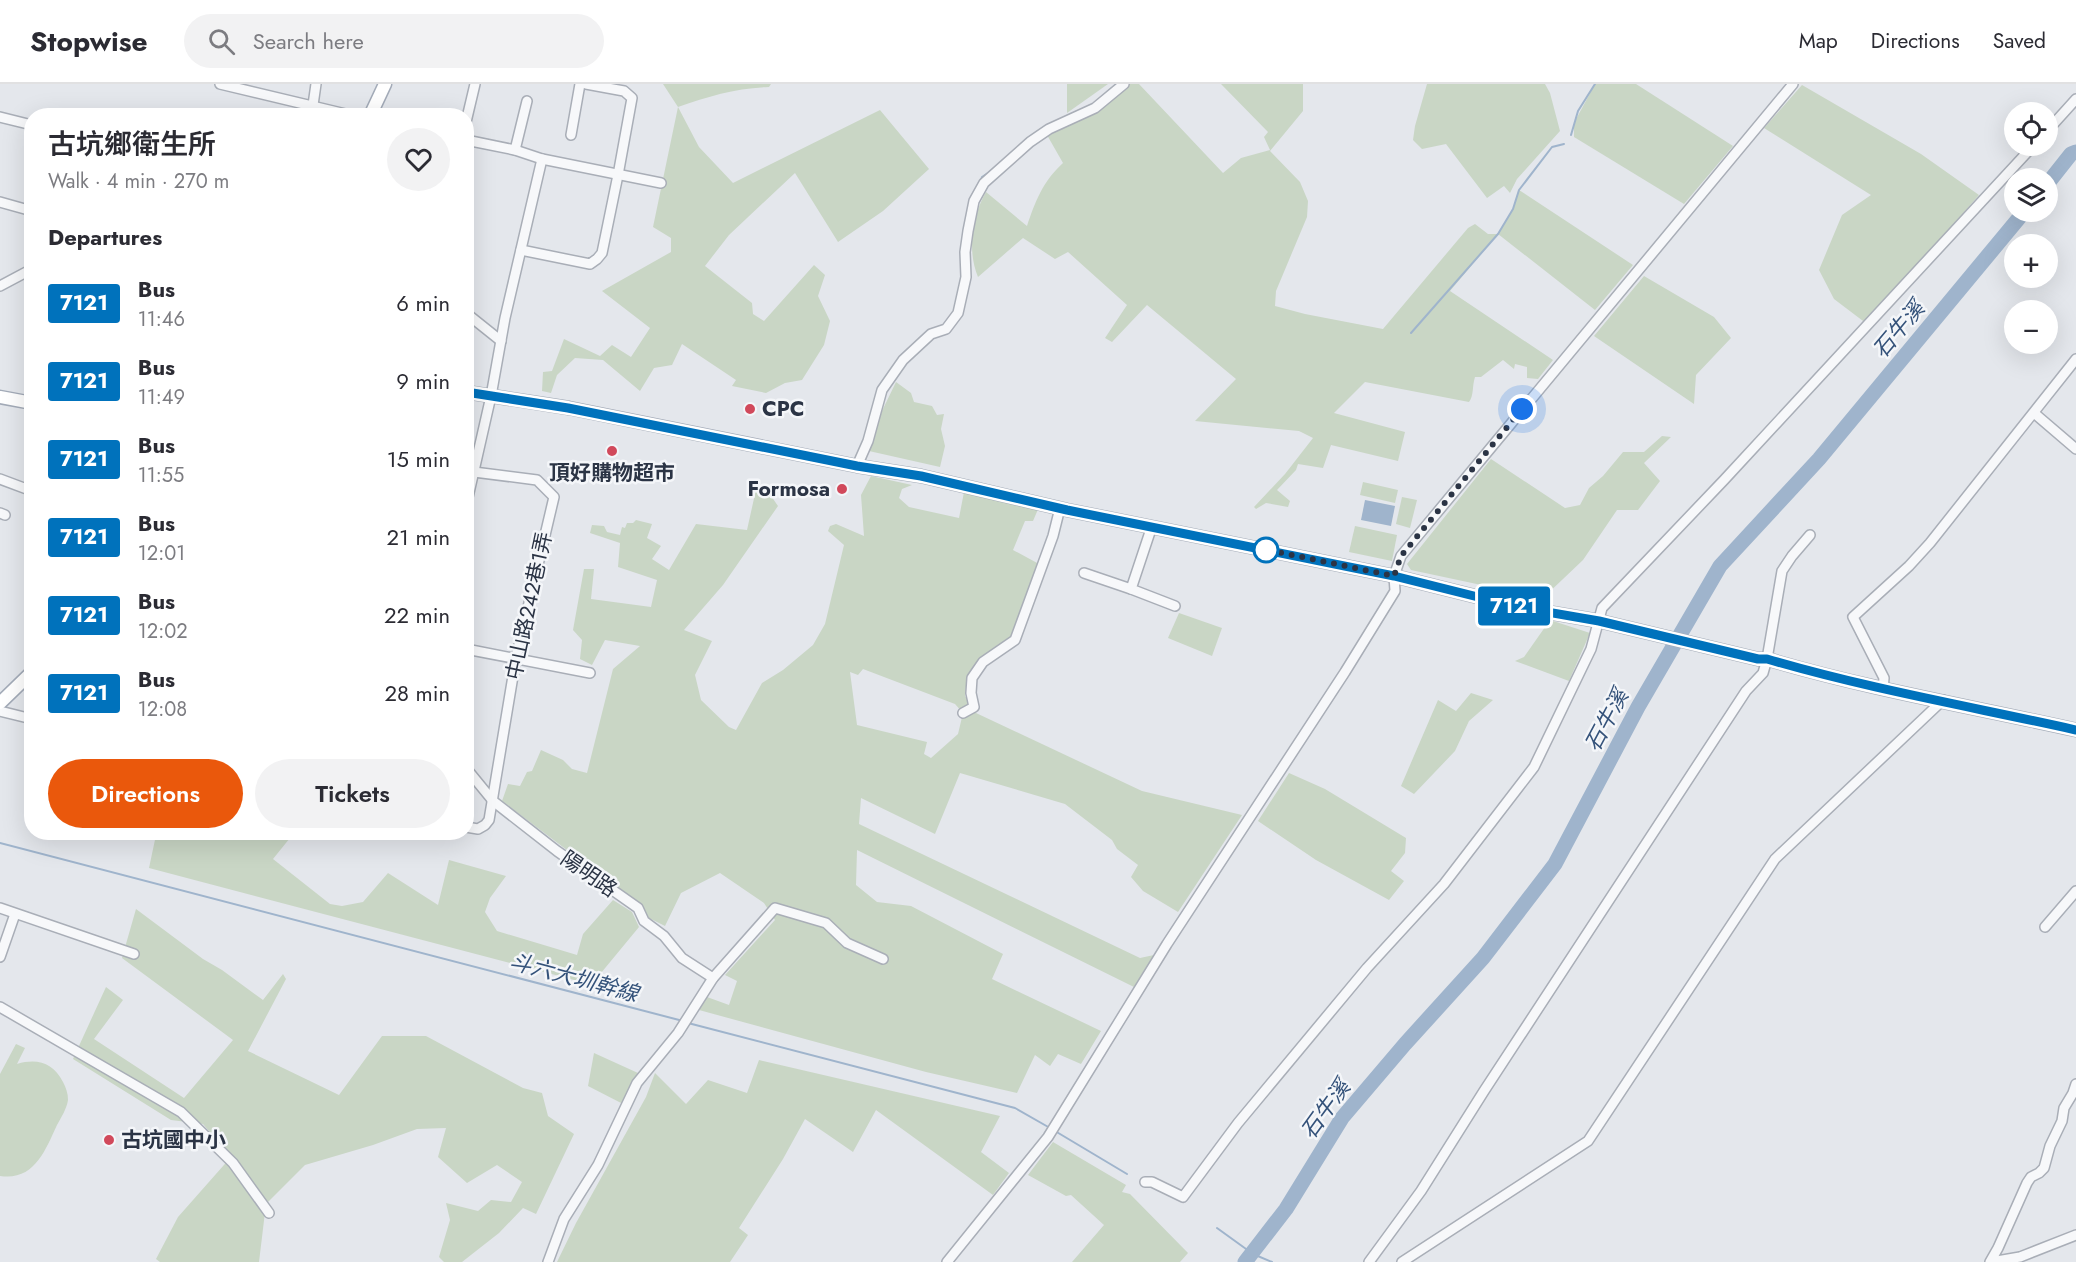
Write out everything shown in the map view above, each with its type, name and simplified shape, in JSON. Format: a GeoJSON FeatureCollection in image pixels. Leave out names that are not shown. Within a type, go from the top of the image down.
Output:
{"type":"FeatureCollection","features":[{"type":"Feature","properties":{"kind":"main road"},"geometry":{"type":"LineString","coordinates":[[374,108],[385,84]]}},
{"type":"Feature","properties":{"kind":"main road"},"geometry":{"type":"LineString","coordinates":[[474,393],[568,408],[857,466],[921,476],[1060,508],[1394,576],[1518,607],[1599,621],[1883,689],[2076,730]]}},
{"type":"Feature","properties":{"kind":"main road"},"geometry":{"type":"LineString","coordinates":[[0,397],[24,402]]}},
{"type":"Feature","properties":{"kind":"main road"},"geometry":{"type":"LineString","coordinates":[[0,703],[24,680]]}},
{"type":"Feature","properties":{"kind":"street"},"geometry":{"type":"LineString","coordinates":[[220,84],[324,108]]}},
{"type":"Feature","properties":{"kind":"street"},"geometry":{"type":"LineString","coordinates":[[313,105],[316,84]]}},
{"type":"Feature","properties":{"kind":"street"},"geometry":{"type":"LineString","coordinates":[[470,108],[476,84]]}},
{"type":"Feature","properties":{"kind":"street"},"geometry":{"type":"LineString","coordinates":[[571,135],[580,84]]}},
{"type":"Feature","properties":{"kind":"street"},"geometry":{"type":"LineString","coordinates":[[521,250],[590,264],[597,259],[603,249],[632,98],[624,91],[586,84]]}},
{"type":"Feature","properties":{"kind":"street"},"geometry":{"type":"LineString","coordinates":[[857,466],[868,441],[882,390],[903,360],[931,334],[946,329],[958,313],[966,277],[965,252],[968,231],[974,201],[984,183],[1029,142],[1049,129],[1095,108],[1124,84]]}},
{"type":"Feature","properties":{"kind":"street"},"geometry":{"type":"LineString","coordinates":[[948,1262],[1048,1137],[1167,944],[1345,672],[1395,591],[1394,576],[1401,556],[1793,84]]}},
{"type":"Feature","properties":{"kind":"street"},"geometry":{"type":"LineString","coordinates":[[2058,119],[2076,99]]}},
{"type":"Feature","properties":{"kind":"street"},"geometry":{"type":"LineString","coordinates":[[515,150],[527,101]]}},
{"type":"Feature","properties":{"kind":"street"},"geometry":{"type":"LineString","coordinates":[[0,117],[24,123]]}},
{"type":"Feature","properties":{"kind":"street"},"geometry":{"type":"LineString","coordinates":[[474,142],[515,150],[542,159],[661,183]]}},
{"type":"Feature","properties":{"kind":"street"},"geometry":{"type":"LineString","coordinates":[[1145,1182],[1152,1182],[1184,1197],[1249,1109],[1367,968],[1444,884],[1534,767],[1591,649],[1602,608],[1724,480],[2024,156]]}},
{"type":"Feature","properties":{"kind":"street"},"geometry":{"type":"LineString","coordinates":[[474,457],[491,396],[542,159]]}},
{"type":"Feature","properties":{"kind":"street"},"geometry":{"type":"LineString","coordinates":[[0,202],[24,209]]}},
{"type":"Feature","properties":{"kind":"street"},"geometry":{"type":"LineString","coordinates":[[0,286],[24,272]]}},
{"type":"Feature","properties":{"kind":"street"},"geometry":{"type":"LineString","coordinates":[[474,319],[501,341]]}},
{"type":"Feature","properties":{"kind":"street"},"geometry":{"type":"LineString","coordinates":[[1883,689],[1884,678],[1853,617],[1909,566],[2076,359]]}},
{"type":"Feature","properties":{"kind":"street"},"geometry":{"type":"LineString","coordinates":[[2034,413],[2076,449]]}},
{"type":"Feature","properties":{"kind":"street","name":"中山路242巷1弄"},"geometry":{"type":"LineString","coordinates":[[474,472],[537,480],[554,497],[516,658],[489,820],[478,829],[474,828]]}},
{"type":"Feature","properties":{"kind":"street"},"geometry":{"type":"LineString","coordinates":[[0,479],[24,488]]}},
{"type":"Feature","properties":{"kind":"street"},"geometry":{"type":"LineString","coordinates":[[963,713],[974,707],[971,693],[972,678],[983,662],[1015,640],[1053,536],[1060,508]]}},
{"type":"Feature","properties":{"kind":"street"},"geometry":{"type":"LineString","coordinates":[[1131,589],[1152,526]]}},
{"type":"Feature","properties":{"kind":"street"},"geometry":{"type":"LineString","coordinates":[[1369,1262],[1421,1191],[1746,691],[1763,673],[1762,659],[1782,571],[1791,556],[1810,535]]}},
{"type":"Feature","properties":{"kind":"street"},"geometry":{"type":"LineString","coordinates":[[1084,573],[1175,606]]}},
{"type":"Feature","properties":{"kind":"street"},"geometry":{"type":"LineString","coordinates":[[474,650],[590,673]]}},
{"type":"Feature","properties":{"kind":"street"},"geometry":{"type":"LineString","coordinates":[[1402,1262],[1588,1141],[1775,859],[1943,700]]}},
{"type":"Feature","properties":{"kind":"street"},"geometry":{"type":"LineString","coordinates":[[0,711],[24,717]]}},
{"type":"Feature","properties":{"kind":"street","name":"陽明路"},"geometry":{"type":"LineString","coordinates":[[474,778],[493,801],[557,851],[638,908],[644,921],[664,936],[682,958],[713,978]]}},
{"type":"Feature","properties":{"kind":"street"},"geometry":{"type":"LineString","coordinates":[[2045,927],[2076,891]]}},
{"type":"Feature","properties":{"kind":"street"},"geometry":{"type":"LineString","coordinates":[[0,908],[134,954]]}},
{"type":"Feature","properties":{"kind":"street"},"geometry":{"type":"LineString","coordinates":[[548,1262],[564,1219],[598,1165],[637,1083],[678,1033],[713,978],[775,908],[826,923],[847,943],[883,959]]}},
{"type":"Feature","properties":{"kind":"street"},"geometry":{"type":"LineString","coordinates":[[0,957],[15,914]]}},
{"type":"Feature","properties":{"kind":"street"},"geometry":{"type":"LineString","coordinates":[[0,1007],[181,1112],[233,1163],[269,1213]]}},
{"type":"Feature","properties":{"kind":"street"},"geometry":{"type":"LineString","coordinates":[[1990,1262],[2027,1183],[2031,1177],[2044,1168],[2050,1146],[2062,1121],[2064,1108],[2076,1084]]}},
{"type":"Feature","properties":{"kind":"street"},"geometry":{"type":"LineString","coordinates":[[1990,1262],[2020,1257],[2076,1235]]}},
{"type":"Feature","properties":{"kind":"green space"},"geometry":{"type":"Polygon","coordinates":[[[663,84],[771,84],[769,87],[723,93],[678,107],[663,84]]]}},
{"type":"Feature","properties":{"kind":"green space"},"geometry":{"type":"Polygon","coordinates":[[[1067,84],[1108,84],[1067,113],[1067,84]]]}},
{"type":"Feature","properties":{"kind":"green space"},"geometry":{"type":"Polygon","coordinates":[[[1130,84],[1139,84],[1223,173],[1241,158],[1270,150],[1264,137],[1268,132],[1221,84],[1303,84],[1303,111],[1270,151],[1300,182],[1308,201],[1307,217],[1276,291],[1275,306],[1383,329],[1468,228],[1475,224],[1488,234],[1498,234],[1450,291],[1553,360],[1538,379],[1527,378],[1527,367],[1515,364],[1514,369],[1503,360],[1481,377],[1475,377],[1469,402],[1365,382],[1334,413],[1405,432],[1398,461],[1331,445],[1323,468],[1298,464],[1296,470],[1277,490],[1290,501],[1288,507],[1266,503],[1256,509],[1254,507],[1285,474],[1313,438],[1299,431],[1195,421],[1236,379],[1147,305],[1112,342],[1105,338],[1127,305],[1068,252],[1055,259],[1023,238],[978,277],[975,267],[972,245],[974,223],[986,192],[1027,226],[1040,192],[1063,163],[1047,135],[1127,89],[1130,84]]]}},
{"type":"Feature","properties":{"kind":"green space"},"geometry":{"type":"Polygon","coordinates":[[[1427,84],[1545,84],[1550,93],[1560,131],[1517,179],[1510,193],[1504,186],[1487,198],[1446,144],[1422,149],[1413,140],[1427,84]]]}},
{"type":"Feature","properties":{"kind":"green space"},"geometry":{"type":"Polygon","coordinates":[[[1595,84],[1636,84],[1733,146],[1684,204],[1574,137],[1574,123],[1595,84]]]}},
{"type":"Feature","properties":{"kind":"green space"},"geometry":{"type":"Polygon","coordinates":[[[1802,85],[1921,154],[1979,195],[1867,324],[1834,299],[1819,270],[1842,215],[1871,195],[1764,128],[1802,85]]]}},
{"type":"Feature","properties":{"kind":"green space"},"geometry":{"type":"Polygon","coordinates":[[[678,107],[699,147],[733,183],[880,110],[929,169],[883,211],[838,242],[795,173],[729,235],[705,266],[752,303],[753,314],[764,321],[814,265],[825,275],[818,296],[830,321],[824,345],[802,380],[785,383],[766,393],[732,386],[736,380],[682,344],[672,365],[654,368],[640,391],[603,360],[575,358],[557,375],[551,393],[542,391],[543,372],[552,371],[564,339],[600,356],[612,345],[631,357],[650,328],[602,291],[671,252],[671,238],[653,227],[678,107]]]}},
{"type":"Feature","properties":{"kind":"green space"},"geometry":{"type":"Polygon","coordinates":[[[1519,190],[1633,265],[1595,310],[1498,234],[1513,209],[1519,190]]]}},
{"type":"Feature","properties":{"kind":"green space"},"geometry":{"type":"Polygon","coordinates":[[[1644,276],[1714,317],[1731,338],[1696,375],[1694,404],[1594,336],[1644,276]]]}},
{"type":"Feature","properties":{"kind":"green space"},"geometry":{"type":"Polygon","coordinates":[[[896,382],[911,393],[914,402],[932,406],[937,415],[944,414],[941,429],[945,446],[940,467],[869,451],[882,411],[896,382]]]}},
{"type":"Feature","properties":{"kind":"green space"},"geometry":{"type":"Polygon","coordinates":[[[1662,436],[1671,437],[1644,463],[1660,481],[1638,510],[1617,510],[1583,560],[1543,598],[1411,570],[1407,564],[1491,459],[1565,508],[1580,505],[1589,488],[1603,476],[1623,452],[1644,452],[1662,436]]]}},
{"type":"Feature","properties":{"kind":"green space"},"geometry":{"type":"Polygon","coordinates":[[[871,476],[912,485],[902,489],[899,498],[909,507],[959,518],[964,492],[1039,507],[1033,521],[1025,521],[1013,550],[1039,564],[1011,637],[980,659],[967,677],[965,696],[976,713],[1142,791],[1242,815],[1178,912],[1143,891],[1131,877],[1138,865],[1117,849],[1112,840],[1065,804],[960,773],[935,834],[861,798],[859,824],[1140,958],[1154,955],[1134,987],[857,850],[856,885],[877,902],[911,906],[1003,954],[992,979],[1101,1031],[1081,1064],[1058,1054],[1050,1066],[1035,1055],[1017,1093],[926,1072],[699,1010],[707,997],[729,1005],[737,981],[725,975],[775,920],[764,903],[720,873],[681,893],[665,926],[649,918],[637,903],[502,801],[508,784],[520,786],[527,772],[532,771],[541,750],[563,760],[572,769],[587,773],[613,669],[640,646],[605,640],[592,665],[580,659],[582,640],[573,630],[584,569],[594,569],[591,599],[651,607],[657,580],[618,567],[620,543],[590,533],[592,525],[604,526],[607,532],[620,535],[622,527],[625,528],[627,523],[633,523],[636,520],[652,524],[647,538],[661,546],[652,559],[669,570],[696,524],[747,530],[757,485],[769,493],[778,506],[723,585],[684,630],[712,641],[695,675],[701,700],[729,727],[736,730],[762,683],[783,670],[813,645],[825,624],[844,545],[828,531],[830,526],[836,524],[864,536],[861,495],[871,476]],[[863,669],[858,675],[850,672],[857,725],[927,742],[924,754],[931,758],[958,734],[963,713],[955,704],[863,669]]]}},
{"type":"Feature","properties":{"kind":"green space"},"geometry":{"type":"Polygon","coordinates":[[[1363,482],[1398,490],[1395,503],[1360,495],[1363,482]]]}},
{"type":"Feature","properties":{"kind":"green space"},"geometry":{"type":"Polygon","coordinates":[[[1402,497],[1417,500],[1410,528],[1396,524],[1402,497]]]}},
{"type":"Feature","properties":{"kind":"green space"},"geometry":{"type":"Polygon","coordinates":[[[1355,526],[1397,535],[1392,561],[1349,552],[1355,526]]]}},
{"type":"Feature","properties":{"kind":"green space"},"geometry":{"type":"Polygon","coordinates":[[[1179,613],[1222,628],[1212,656],[1168,638],[1179,613]]]}},
{"type":"Feature","properties":{"kind":"green space"},"geometry":{"type":"Polygon","coordinates":[[[1550,620],[1590,633],[1569,681],[1515,661],[1524,657],[1550,620]]]}},
{"type":"Feature","properties":{"kind":"green space"},"geometry":{"type":"Polygon","coordinates":[[[1471,693],[1493,700],[1469,721],[1455,751],[1414,794],[1401,786],[1438,700],[1456,711],[1471,693]]]}},
{"type":"Feature","properties":{"kind":"green space"},"geometry":{"type":"Polygon","coordinates":[[[1289,773],[1325,789],[1406,838],[1405,853],[1391,871],[1404,881],[1389,900],[1316,860],[1258,821],[1289,773]]]}},
{"type":"Feature","properties":{"kind":"green space"},"geometry":{"type":"Polygon","coordinates":[[[155,840],[288,840],[273,859],[330,904],[342,906],[363,902],[388,873],[438,905],[449,860],[506,876],[490,898],[485,912],[497,931],[577,955],[583,934],[613,900],[632,912],[639,927],[601,973],[616,991],[149,868],[155,840]]]}},
{"type":"Feature","properties":{"kind":"green space"},"geometry":{"type":"Polygon","coordinates":[[[136,909],[263,1000],[283,974],[286,979],[248,1051],[339,1095],[382,1036],[426,1036],[523,1088],[542,1093],[548,1116],[574,1134],[536,1214],[523,1208],[499,1233],[462,1262],[444,1262],[439,1257],[450,1220],[446,1203],[478,1211],[491,1200],[511,1202],[522,1182],[497,1165],[467,1183],[438,1157],[446,1128],[417,1129],[305,1165],[266,1204],[259,1262],[160,1262],[156,1259],[178,1217],[231,1157],[203,1124],[171,1120],[73,1059],[106,987],[123,1000],[94,1039],[184,1098],[233,1040],[122,958],[136,909]]]}},
{"type":"Feature","properties":{"kind":"green space"},"geometry":{"type":"Polygon","coordinates":[[[16,1044],[25,1048],[17,1064],[38,1062],[50,1066],[63,1082],[68,1100],[48,1145],[37,1162],[22,1174],[0,1176],[0,1074],[16,1044]]]}},
{"type":"Feature","properties":{"kind":"green space"},"geometry":{"type":"Polygon","coordinates":[[[594,1053],[638,1073],[623,1104],[588,1086],[594,1053]]]}},
{"type":"Feature","properties":{"kind":"green space"},"geometry":{"type":"Polygon","coordinates":[[[759,1060],[1000,1116],[981,1152],[1009,1173],[993,1195],[876,1110],[853,1152],[805,1119],[783,1159],[739,1228],[748,1235],[730,1262],[557,1262],[646,1097],[655,1073],[686,1104],[708,1080],[747,1093],[759,1060]]]}},
{"type":"Feature","properties":{"kind":"green space"},"geometry":{"type":"Polygon","coordinates":[[[1053,1142],[1126,1185],[1122,1192],[1130,1194],[1188,1253],[1180,1262],[1072,1262],[1104,1225],[1071,1195],[1066,1196],[1028,1175],[1053,1142]]]}},
{"type":"Feature","properties":{"kind":"water"},"geometry":{"type":"Polygon","coordinates":[[[1365,500],[1395,506],[1391,526],[1361,520],[1365,500]]]}},
{"type":"Feature","properties":{"kind":"waterway"},"geometry":{"type":"LineString","coordinates":[[1107,92],[1117,84]]}},
{"type":"Feature","properties":{"kind":"waterway"},"geometry":{"type":"LineString","coordinates":[[1571,135],[1578,111],[1595,84]]}},
{"type":"Feature","properties":{"kind":"waterway"},"geometry":{"type":"LineString","coordinates":[[1411,333],[1498,234],[1513,209],[1519,190],[1552,147],[1564,144]]}},
{"type":"Feature","properties":{"kind":"waterway","name":"石牛溪"},"geometry":{"type":"LineString","coordinates":[[2058,170],[2071,154],[2076,152]]}},
{"type":"Feature","properties":{"kind":"waterway"},"geometry":{"type":"LineString","coordinates":[[981,181],[982,177],[991,171]]}},
{"type":"Feature","properties":{"kind":"waterway","name":"石牛溪"},"geometry":{"type":"LineString","coordinates":[[1245,1262],[1286,1209],[1342,1118],[1483,958],[1555,864],[1638,707],[1720,566],[1819,459],[2016,222]]}},
{"type":"Feature","properties":{"kind":"waterway","name":"斗六大圳幹線"},"geometry":{"type":"LineString","coordinates":[[0,843],[683,1021]]}},
{"type":"Feature","properties":{"kind":"waterway","name":"斗六大圳幹線"},"geometry":{"type":"LineString","coordinates":[[688,1023],[1015,1108],[1050,1128]]}},
{"type":"Feature","properties":{"kind":"waterway","name":"斗六大圳幹線"},"geometry":{"type":"LineString","coordinates":[[1055,1131],[1127,1174]]}},
{"type":"Feature","properties":{"kind":"waterway","name":"斗六大圳幹線"},"geometry":{"type":"LineString","coordinates":[[1217,1228],[1253,1254],[1272,1262]]}},
{"type":"Feature","properties":{"kind":"bus line","name":"7121"},"geometry":{"type":"LineString","coordinates":[[474,393],[568,408],[857,466],[921,476],[1067,510],[1394,576],[1518,607],[1599,621],[1758,659],[1767,659],[1883,689],[2076,730]]}},
{"type":"Feature","properties":{"kind":"place","name":"CPC"},"geometry":{"type":"Point","coordinates":[750,409]}},
{"type":"Feature","properties":{"kind":"place","name":"頂好購物超市"},"geometry":{"type":"Point","coordinates":[612,451]}},
{"type":"Feature","properties":{"kind":"place","name":"Formosa"},"geometry":{"type":"Point","coordinates":[842,489]}},
{"type":"Feature","properties":{"kind":"place","name":"古坑國中小"},"geometry":{"type":"Point","coordinates":[109,1140]}},
{"type":"Feature","properties":{"kind":"route"},"geometry":{"type":"LineString","coordinates":[[1266,550],[1263,549],[1394,576],[1401,556],[1522,409]]}}]}
